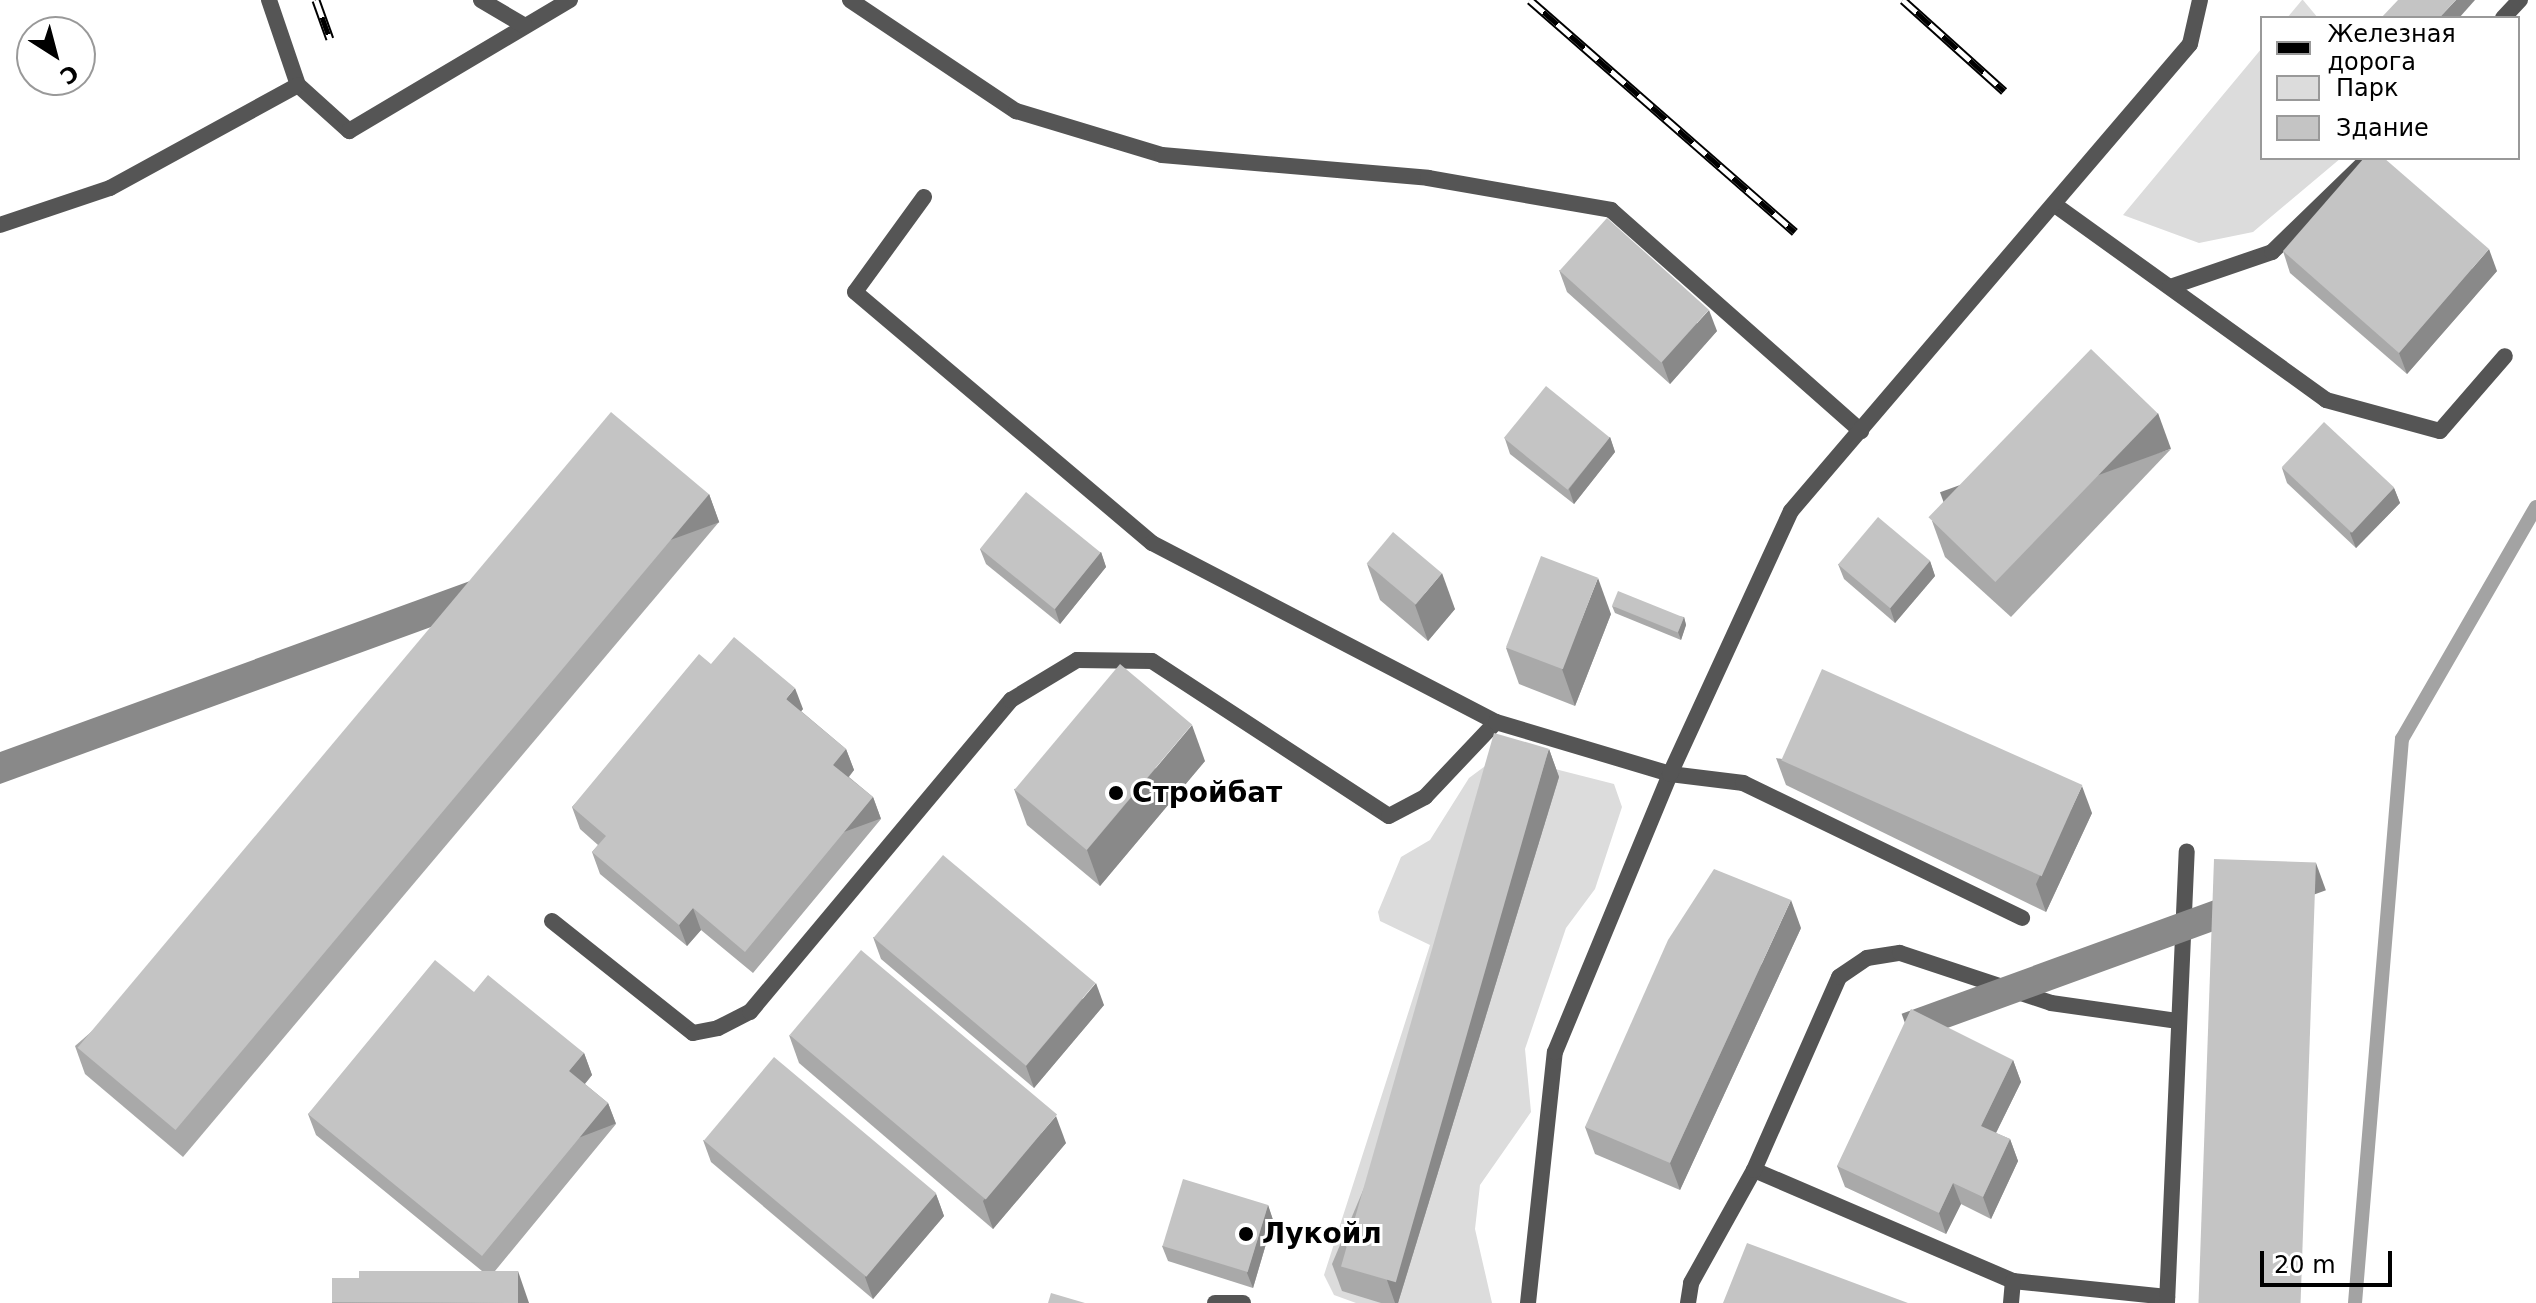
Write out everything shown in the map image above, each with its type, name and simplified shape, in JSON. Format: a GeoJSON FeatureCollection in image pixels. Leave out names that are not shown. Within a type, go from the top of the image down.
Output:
{"type":"FeatureCollection","features":[{"type":"Feature","properties":{"kind":"lane"},"geometry":{"type":"LineString","coordinates":[[269,0],[298,85],[349,131],[570,0]]}},
{"type":"Feature","properties":{"kind":"lane"},"geometry":{"type":"LineString","coordinates":[[481,0],[525,26]]}},
{"type":"Feature","properties":{"kind":"lane"},"geometry":{"type":"LineString","coordinates":[[850,0],[1016,111],[1162,155],[1428,178],[1611,210],[1861,431]]}},
{"type":"Feature","properties":{"kind":"lane"},"geometry":{"type":"LineString","coordinates":[[1528,1303],[1555,1052],[1670,774],[1791,511],[2190,44],[2200,0]]}},
{"type":"Feature","properties":{"kind":"lane"},"geometry":{"type":"LineString","coordinates":[[2505,16],[2520,0]]}},
{"type":"Feature","properties":{"kind":"lane"},"geometry":{"type":"LineString","coordinates":[[0,225],[110,188],[298,85]]}},
{"type":"Feature","properties":{"kind":"lane"},"geometry":{"type":"LineString","coordinates":[[2170,287],[2272,252],[2367,160]]}},
{"type":"Feature","properties":{"kind":"lane"},"geometry":{"type":"LineString","coordinates":[[924,197],[855,292],[1152,543],[1496,722],[1670,774],[1743,783],[2022,918]]}},
{"type":"Feature","properties":{"kind":"lane"},"geometry":{"type":"LineString","coordinates":[[2055,205],[2326,400],[2440,431],[2505,356]]}},
{"type":"Feature","properties":{"kind":"lane"},"geometry":{"type":"LineString","coordinates":[[552,921],[693,1033],[718,1028],[750,1012],[1011,700],[1077,660],[1152,661],[1389,816],[1425,797],[1496,722]]}},
{"type":"Feature","properties":{"kind":"lane"},"geometry":{"type":"LineString","coordinates":[[1754,1170],[2013,1281],[2167,1300],[2177,1021],[2187,851]]}},
{"type":"Feature","properties":{"kind":"lane"},"geometry":{"type":"LineString","coordinates":[[1688,1303],[1691,1283],[1754,1170],[1839,977],[1867,958],[1900,953],[2051,1003],[2177,1021]]}},
{"type":"Feature","properties":{"kind":"lane"},"geometry":{"type":"LineString","coordinates":[[2011,1303],[2013,1281]]}},
{"type":"Feature","properties":{"kind":"lane"},"geometry":{"type":"LineString","coordinates":[[1215,1303],[1243,1303]]}},
{"type":"Feature","properties":{"kind":"green space"},"geometry":{"type":"Polygon","coordinates":[[[2303,0],[2316,16],[2289,16],[2303,0]]]}},
{"type":"Feature","properties":{"kind":"green space"},"geometry":{"type":"Polygon","coordinates":[[[2260,50],[2260,160],[2339,160],[2253,232],[2199,243],[2123,215],[2260,50]]]}},
{"type":"Feature","properties":{"kind":"green space"},"geometry":{"type":"Polygon","coordinates":[[[1500,755],[1614,784],[1622,807],[1595,889],[1566,928],[1525,1049],[1531,1112],[1480,1185],[1475,1229],[1492,1303],[1356,1303],[1334,1295],[1324,1275],[1430,945],[1380,921],[1378,912],[1401,857],[1430,840],[1469,778],[1500,755]]]}},
{"type":"Feature","properties":{"kind":"building"},"geometry":{"type":"Polygon","coordinates":[[[2398,0],[2456,0],[2441,16],[2383,16],[2398,0]]]}},
{"type":"Feature","properties":{"kind":"building"},"geometry":{"type":"Polygon","coordinates":[[[2362,160],[2386,160],[2489,249],[2399,353],[2283,251],[2362,160]]]}},
{"type":"Feature","properties":{"kind":"building"},"geometry":{"type":"Polygon","coordinates":[[[1607,218],[1709,310],[1661,362],[1559,271],[1607,218]]]}},
{"type":"Feature","properties":{"kind":"building"},"geometry":{"type":"Polygon","coordinates":[[[2091,349],[2158,414],[1995,582],[1928,517],[2091,349]]]}},
{"type":"Feature","properties":{"kind":"building"},"geometry":{"type":"Polygon","coordinates":[[[1546,386],[1610,438],[1568,490],[1504,438],[1546,386]]]}},
{"type":"Feature","properties":{"kind":"building"},"geometry":{"type":"Polygon","coordinates":[[[611,412],[709,494],[176,1130],[77,1048],[611,412]]]}},
{"type":"Feature","properties":{"kind":"building"},"geometry":{"type":"Polygon","coordinates":[[[2324,422],[2394,487],[2352,533],[2282,467],[2324,422]]]}},
{"type":"Feature","properties":{"kind":"building"},"geometry":{"type":"Polygon","coordinates":[[[1026,492],[1101,552],[1055,609],[980,549],[1026,492]]]}},
{"type":"Feature","properties":{"kind":"building"},"geometry":{"type":"Polygon","coordinates":[[[1878,517],[1930,561],[1890,608],[1838,564],[1878,517]]]}},
{"type":"Feature","properties":{"kind":"building"},"geometry":{"type":"Polygon","coordinates":[[[1393,532],[1442,573],[1416,605],[1367,563],[1393,532]]]}},
{"type":"Feature","properties":{"kind":"building"},"geometry":{"type":"Polygon","coordinates":[[[1541,556],[1598,578],[1563,669],[1506,647],[1541,556]]]}},
{"type":"Feature","properties":{"kind":"building"},"geometry":{"type":"Polygon","coordinates":[[[1618,591],[1684,618],[1678,632],[1612,606],[1618,591]]]}},
{"type":"Feature","properties":{"kind":"building"},"geometry":{"type":"Polygon","coordinates":[[[734,637],[795,688],[786,699],[846,749],[833,765],[873,797],[745,952],[693,908],[679,925],[592,852],[606,836],[572,807],[699,654],[711,664],[734,637]]]}},
{"type":"Feature","properties":{"kind":"building"},"geometry":{"type":"Polygon","coordinates":[[[1120,664],[1192,724],[1087,850],[1015,790],[1120,664]]]}},
{"type":"Feature","properties":{"kind":"building"},"geometry":{"type":"Polygon","coordinates":[[[1822,669],[2082,785],[2042,876],[1781,760],[1822,669]]]}},
{"type":"Feature","properties":{"kind":"building"},"geometry":{"type":"Polygon","coordinates":[[[1494,733],[1549,749],[1396,1282],[1341,1267],[1494,733]]]}},
{"type":"Feature","properties":{"kind":"building"},"geometry":{"type":"Polygon","coordinates":[[[943,855],[1095,983],[1026,1066],[874,938],[943,855]]]}},
{"type":"Feature","properties":{"kind":"building"},"geometry":{"type":"Polygon","coordinates":[[[2214,859],[2316,863],[2301,1303],[2198,1303],[2214,859]]]}},
{"type":"Feature","properties":{"kind":"building"},"geometry":{"type":"Polygon","coordinates":[[[1714,869],[1791,900],[1670,1163],[1585,1127],[1668,940],[1714,869]]]}},
{"type":"Feature","properties":{"kind":"building"},"geometry":{"type":"Polygon","coordinates":[[[861,950],[1057,1115],[986,1200],[790,1035],[861,950]]]}},
{"type":"Feature","properties":{"kind":"building"},"geometry":{"type":"Polygon","coordinates":[[[435,960],[474,992],[488,975],[584,1053],[569,1071],[608,1103],[482,1256],[308,1114],[435,960]]]}},
{"type":"Feature","properties":{"kind":"building"},"geometry":{"type":"Polygon","coordinates":[[[1911,1009],[2013,1060],[1981,1126],[2010,1139],[1983,1197],[1953,1183],[1939,1213],[1837,1166],[1911,1009]]]}},
{"type":"Feature","properties":{"kind":"building"},"geometry":{"type":"Polygon","coordinates":[[[774,1057],[936,1193],[866,1277],[704,1140],[774,1057]]]}},
{"type":"Feature","properties":{"kind":"building"},"geometry":{"type":"Polygon","coordinates":[[[1183,1179],[1268,1205],[1248,1272],[1163,1246],[1183,1179]]]}},
{"type":"Feature","properties":{"kind":"building"},"geometry":{"type":"Polygon","coordinates":[[[1747,1243],[1908,1303],[1723,1303],[1747,1243]]]}},
{"type":"Feature","properties":{"kind":"building"},"geometry":{"type":"Polygon","coordinates":[[[359,1271],[518,1271],[518,1303],[332,1302],[332,1278],[359,1278],[359,1271]]]}},
{"type":"Feature","properties":{"kind":"building"},"geometry":{"type":"Polygon","coordinates":[[[1051,1293],[1085,1303],[1048,1303],[1051,1293]]]}},
{"type":"Feature","properties":{"kind":"waterway"},"geometry":{"type":"LineString","coordinates":[[2355,1303],[2402,739],[2536,507]]}},
{"type":"Feature","properties":{"kind":"railway"},"geometry":{"type":"LineString","coordinates":[[316,0],[330,39]]}},
{"type":"Feature","properties":{"kind":"railway"},"geometry":{"type":"LineString","coordinates":[[1530,0],[1795,232]]}},
{"type":"Feature","properties":{"kind":"railway"},"geometry":{"type":"LineString","coordinates":[[1903,0],[2004,91]]}},
{"type":"Feature","properties":{"kind":"place","name":"Стройбат"},"geometry":{"type":"Point","coordinates":[1116,793]}},
{"type":"Feature","properties":{"kind":"place","name":"Лукойл"},"geometry":{"type":"Point","coordinates":[1246,1234]}}]}
